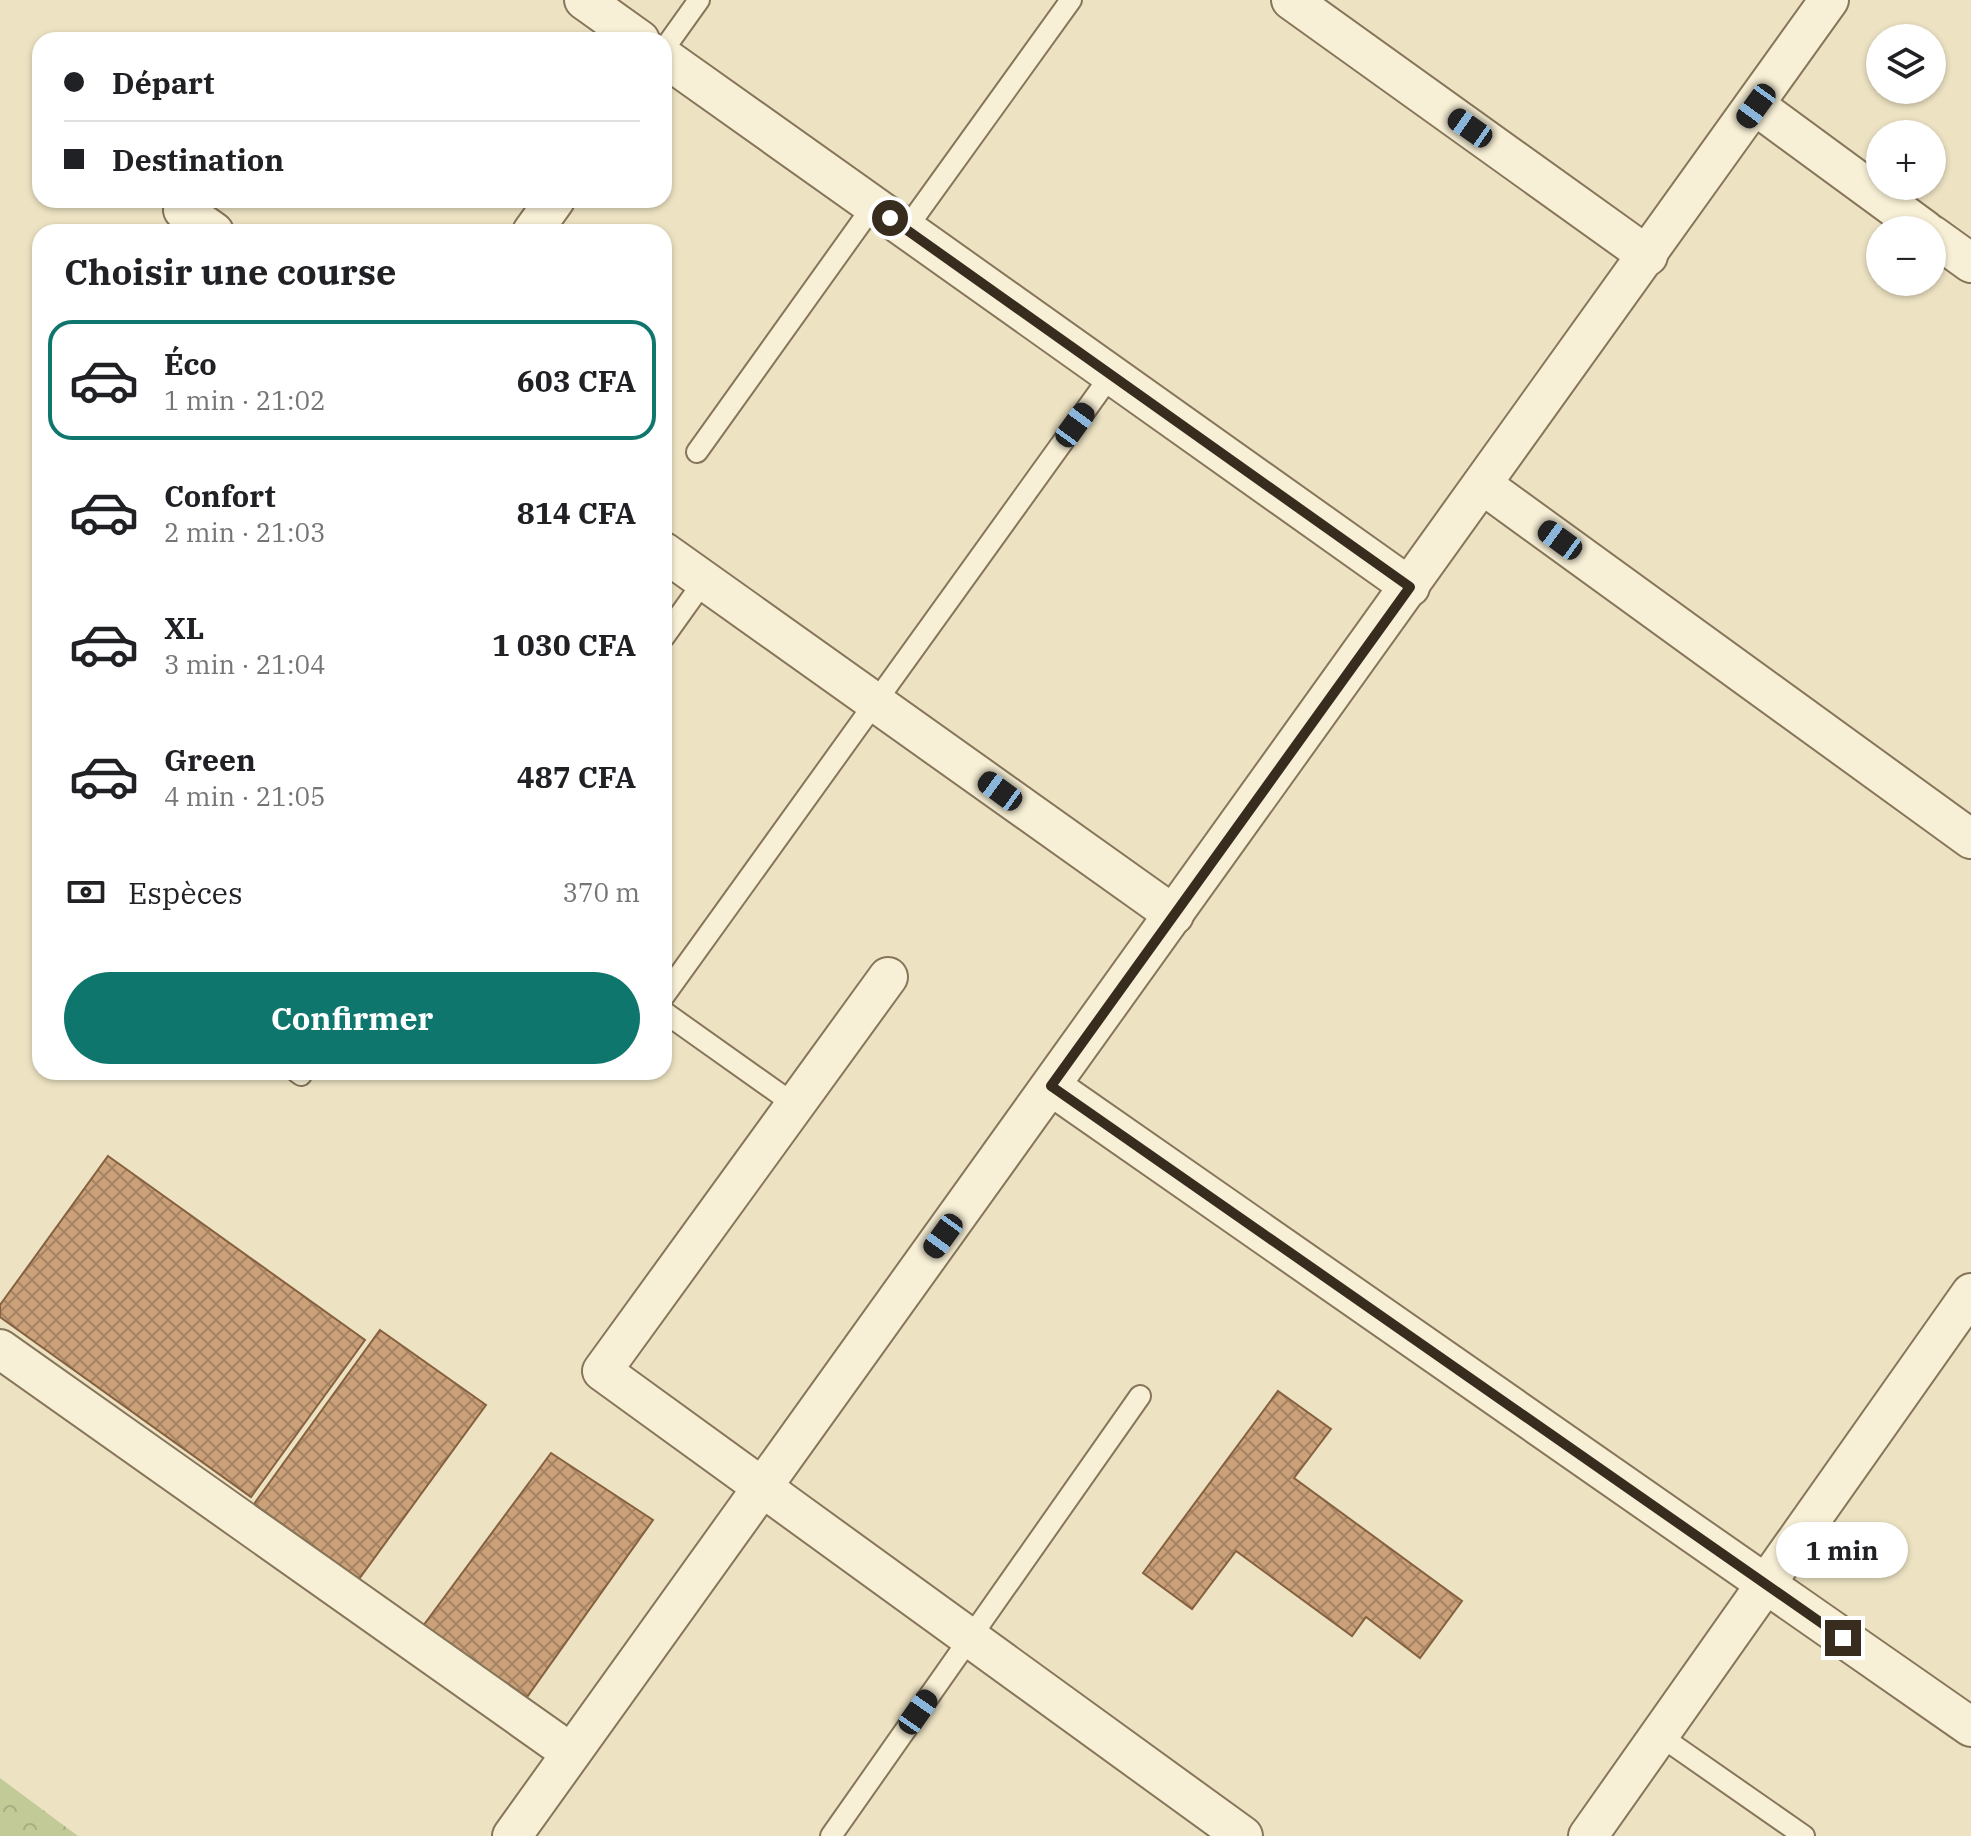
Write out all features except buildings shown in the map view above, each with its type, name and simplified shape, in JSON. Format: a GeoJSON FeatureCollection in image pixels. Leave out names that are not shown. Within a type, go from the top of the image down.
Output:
{"type":"FeatureCollection","features":[{"type":"Feature","properties":{"kind":"street"},"geometry":{"type":"LineString","coordinates":[[584,0],[629,32]]}},
{"type":"Feature","properties":{"kind":"street"},"geometry":{"type":"LineString","coordinates":[[1291,0],[1648,256]]}},
{"type":"Feature","properties":{"kind":"street"},"geometry":{"type":"LineString","coordinates":[[512,1836],[1821,13],[1846,0]]}},
{"type":"Feature","properties":{"kind":"street"},"geometry":{"type":"LineString","coordinates":[[672,63],[1410,587]]}},
{"type":"Feature","properties":{"kind":"street"},"geometry":{"type":"LineString","coordinates":[[1756,106],[1906,216]]}},
{"type":"Feature","properties":{"kind":"street"},"geometry":{"type":"LineString","coordinates":[[183,210],[203,224]]}},
{"type":"Feature","properties":{"kind":"street"},"geometry":{"type":"LineString","coordinates":[[1946,245],[1971,263]]}},
{"type":"Feature","properties":{"kind":"street"},"geometry":{"type":"LineString","coordinates":[[1483,485],[1971,839]]}},
{"type":"Feature","properties":{"kind":"street"},"geometry":{"type":"LineString","coordinates":[[672,558],[1174,915]]}},
{"type":"Feature","properties":{"kind":"street"},"geometry":{"type":"LineString","coordinates":[[888,977],[602,1371],[1243,1836]]}},
{"type":"Feature","properties":{"kind":"street"},"geometry":{"type":"LineString","coordinates":[[1051,1086],[1971,1727]]}},
{"type":"Feature","properties":{"kind":"street"},"geometry":{"type":"LineString","coordinates":[[1588,1836],[1971,1293]]}},
{"type":"Feature","properties":{"kind":"street"},"geometry":{"type":"LineString","coordinates":[[0,1349],[571,1753]]}},
{"type":"Feature","properties":{"kind":"lane"},"geometry":{"type":"LineString","coordinates":[[672,38],[699,0]]}},
{"type":"Feature","properties":{"kind":"lane"},"geometry":{"type":"LineString","coordinates":[[906,229],[1071,0]]}},
{"type":"Feature","properties":{"kind":"lane"},"geometry":{"type":"LineString","coordinates":[[697,452],[873,206]]}},
{"type":"Feature","properties":{"kind":"lane"},"geometry":{"type":"LineString","coordinates":[[672,985],[1111,375]]}},
{"type":"Feature","properties":{"kind":"lane"},"geometry":{"type":"LineString","coordinates":[[672,626],[704,581]]}},
{"type":"Feature","properties":{"kind":"lane"},"geometry":{"type":"LineString","coordinates":[[672,1018],[795,1105]]}},
{"type":"Feature","properties":{"kind":"lane"},"geometry":{"type":"LineString","coordinates":[[831,1836],[1140,1396]]}},
{"type":"Feature","properties":{"kind":"lane"},"geometry":{"type":"LineString","coordinates":[[1659,1735],[1804,1836]]}},
{"type":"Feature","properties":{"kind":"green space"},"geometry":{"type":"Polygon","coordinates":[[[0,1778],[78,1836],[0,1836],[0,1778]]]}},
{"type":"Feature","properties":{"kind":"route"},"geometry":{"type":"LineString","coordinates":[[890,218],[1410,587],[1051,1086],[1843,1638]]}}]}
